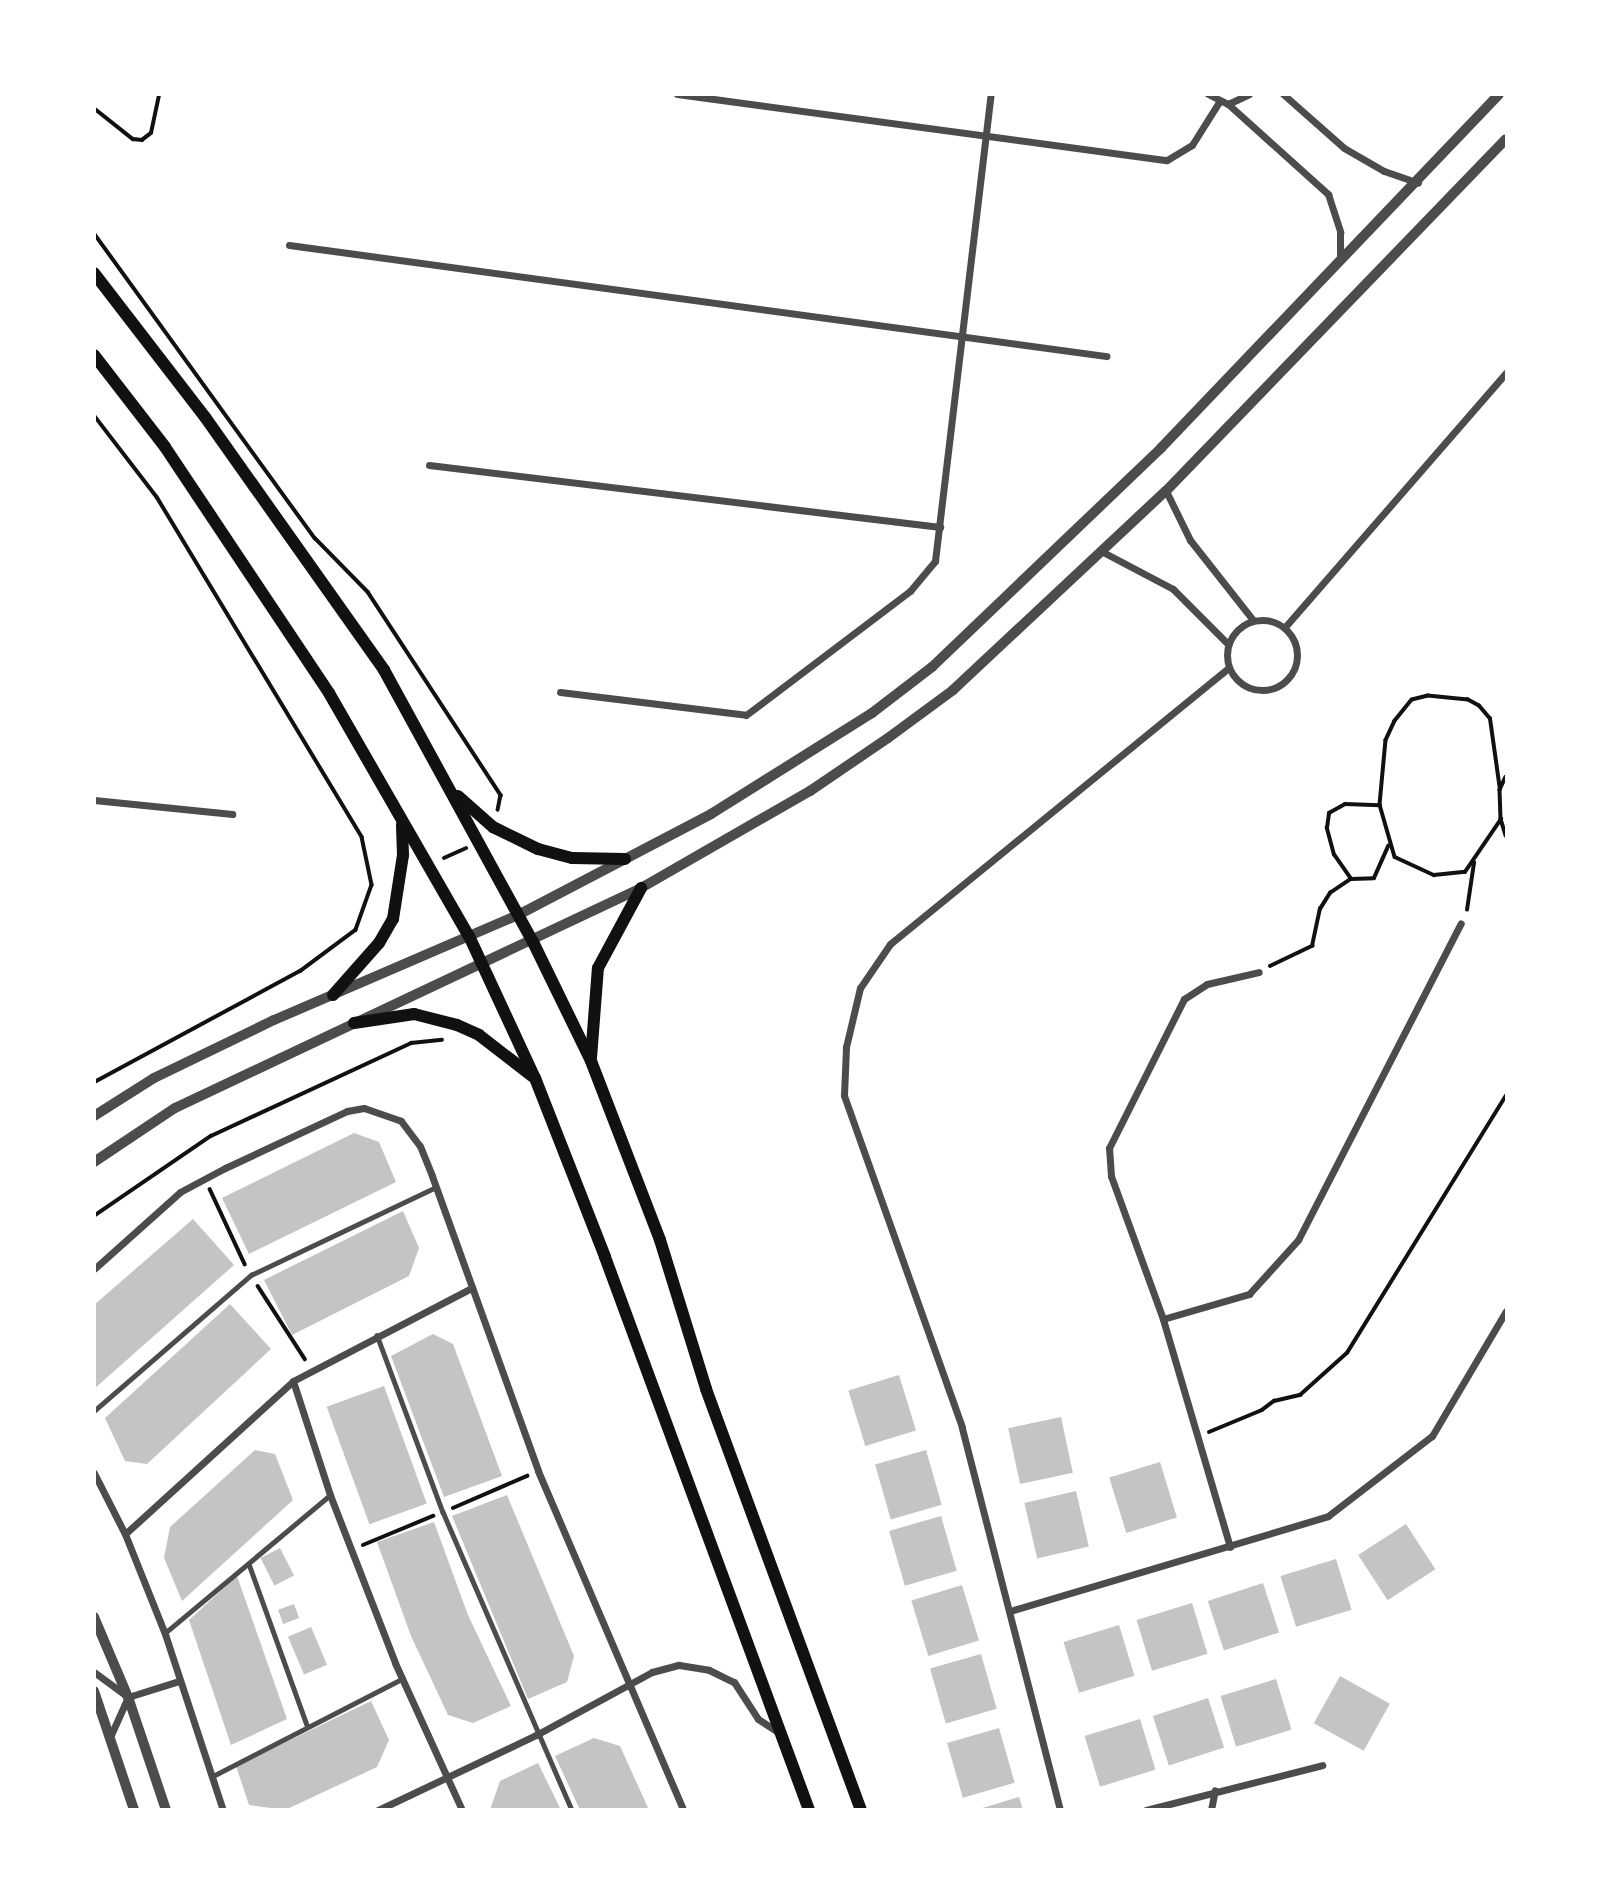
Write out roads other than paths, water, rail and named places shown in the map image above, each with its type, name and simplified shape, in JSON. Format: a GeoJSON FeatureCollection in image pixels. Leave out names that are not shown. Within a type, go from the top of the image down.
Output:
{"type":"FeatureCollection","features":[{"type":"Feature","properties":{"kind":"main road"},"geometry":{"type":"LineString","coordinates":[[94,273],[205,417],[384,670],[533,942],[591,1061],[660,1240],[706,1389],[861,1810]]}},
{"type":"Feature","properties":{"kind":"main road"},"geometry":{"type":"LineString","coordinates":[[94,355],[165,447],[322,682],[468,936],[535,1078],[810,1810]]}},
{"type":"Feature","properties":{"kind":"main road"},"geometry":{"type":"LineString","coordinates":[[445,783],[513,839],[553,854],[625,859]]}},
{"type":"Feature","properties":{"kind":"main road"},"geometry":{"type":"LineString","coordinates":[[333,995],[379,943],[393,919],[403,855],[401,822]]}},
{"type":"Feature","properties":{"kind":"main road"},"geometry":{"type":"LineString","coordinates":[[591,1061],[598,968],[641,888]]}},
{"type":"Feature","properties":{"kind":"main road"},"geometry":{"type":"LineString","coordinates":[[354,1023],[414,1014],[457,1025],[479,1035],[535,1078]]}},
{"type":"Feature","properties":{"kind":"street"},"geometry":{"type":"LineString","coordinates":[[677,94],[1167,160],[1192,145],[1224,103],[1249,94]]}},
{"type":"Feature","properties":{"kind":"street"},"geometry":{"type":"LineString","coordinates":[[560,692],[746,715],[910,591],[935,561],[991,94]]}},
{"type":"Feature","properties":{"kind":"street"},"geometry":{"type":"LineString","coordinates":[[1208,94],[1224,103],[1328,194],[1340,232],[1340,261]]}},
{"type":"Feature","properties":{"kind":"street"},"geometry":{"type":"LineString","coordinates":[[1283,94],[1344,148],[1384,171],[1418,183]]}},
{"type":"Feature","properties":{"kind":"street"},"geometry":{"type":"LineString","coordinates":[[94,1116],[154,1078],[333,995],[518,915],[625,859],[793,765],[932,667],[1161,447],[1418,183],[1499,94]]}},
{"type":"Feature","properties":{"kind":"street"},"geometry":{"type":"LineString","coordinates":[[94,1162],[175,1108],[533,942],[641,888],[763,820],[888,738],[953,690],[1166,491],[1507,139]]}},
{"type":"Feature","properties":{"kind":"street"},"geometry":{"type":"LineString","coordinates":[[289,245],[1106,356]]}},
{"type":"Feature","properties":{"kind":"street"},"geometry":{"type":"LineString","coordinates":[[1285,628],[1507,373]]}},
{"type":"Feature","properties":{"kind":"street"},"geometry":{"type":"LineString","coordinates":[[429,465],[940,527]]}},
{"type":"Feature","properties":{"kind":"street"},"geometry":{"type":"LineString","coordinates":[[1166,491],[1190,540],[1253,620]]}},
{"type":"Feature","properties":{"kind":"street"},"geometry":{"type":"LineString","coordinates":[[1101,551],[1173,589],[1228,644]]}},
{"type":"Feature","properties":{"kind":"street"},"geometry":{"type":"LineString","coordinates":[[1253,620],[1275,621],[1285,628],[1297,647],[1294,670],[1287,680],[1267,690],[1244,686],[1229,668],[1228,644],[1241,625],[1253,620]]}},
{"type":"Feature","properties":{"kind":"street"},"geometry":{"type":"LineString","coordinates":[[1060,1810],[962,1427],[844,1095],[853,1008],[860,988],[890,944],[930,907],[1229,668]]}},
{"type":"Feature","properties":{"kind":"street"},"geometry":{"type":"LineString","coordinates":[[94,800],[232,814]]}},
{"type":"Feature","properties":{"kind":"street"},"geometry":{"type":"LineString","coordinates":[[1163,1319],[1250,1294],[1298,1240],[1461,923]]}},
{"type":"Feature","properties":{"kind":"street"},"geometry":{"type":"LineString","coordinates":[[1230,1547],[1163,1319],[1111,1176],[1109,1148],[1184,999],[1207,984],[1259,972]]}},
{"type":"Feature","properties":{"kind":"street"},"geometry":{"type":"LineString","coordinates":[[94,1269],[180,1192],[347,1111],[364,1108],[401,1121],[420,1146],[538,1471],[683,1810]]}},
{"type":"Feature","properties":{"kind":"street"},"geometry":{"type":"LineString","coordinates":[[125,1534],[293,1381],[377,1334],[471,1287]]}},
{"type":"Feature","properties":{"kind":"street"},"geometry":{"type":"LineString","coordinates":[[1010,1611],[1328,1516],[1432,1436],[1507,1311]]}},
{"type":"Feature","properties":{"kind":"street"},"geometry":{"type":"LineString","coordinates":[[293,1381],[330,1495],[402,1678],[462,1810]]}},
{"type":"Feature","properties":{"kind":"street"},"geometry":{"type":"LineString","coordinates":[[94,1473],[125,1534],[165,1634],[223,1810]]}},
{"type":"Feature","properties":{"kind":"street"},"geometry":{"type":"LineString","coordinates":[[94,1617],[128,1697],[166,1810]]}},
{"type":"Feature","properties":{"kind":"street"},"geometry":{"type":"LineString","coordinates":[[378,1810],[536,1735],[629,1688],[652,1672],[679,1665],[709,1670],[734,1682],[758,1719],[784,1736]]}},
{"type":"Feature","properties":{"kind":"street"},"geometry":{"type":"LineString","coordinates":[[94,1672],[128,1697]]}},
{"type":"Feature","properties":{"kind":"street"},"geometry":{"type":"LineString","coordinates":[[110,1737],[128,1697],[180,1681]]}},
{"type":"Feature","properties":{"kind":"street"},"geometry":{"type":"LineString","coordinates":[[94,1690],[134,1810]]}},
{"type":"Feature","properties":{"kind":"street"},"geometry":{"type":"LineString","coordinates":[[1146,1810],[1215,1790],[1322,1765]]}},
{"type":"Feature","properties":{"kind":"street"},"geometry":{"type":"LineString","coordinates":[[1210,1810],[1215,1790]]}},
{"type":"Feature","properties":{"kind":"lane"},"geometry":{"type":"LineString","coordinates":[[94,1410],[251,1275],[436,1187]]}},
{"type":"Feature","properties":{"kind":"lane"},"geometry":{"type":"LineString","coordinates":[[377,1334],[443,1512],[536,1735],[572,1810]]}},
{"type":"Feature","properties":{"kind":"lane"},"geometry":{"type":"LineString","coordinates":[[165,1634],[330,1495]]}},
{"type":"Feature","properties":{"kind":"lane"},"geometry":{"type":"LineString","coordinates":[[249,1564],[307,1725]]}},
{"type":"Feature","properties":{"kind":"lane"},"geometry":{"type":"LineString","coordinates":[[211,1777],[402,1678]]}}]}
